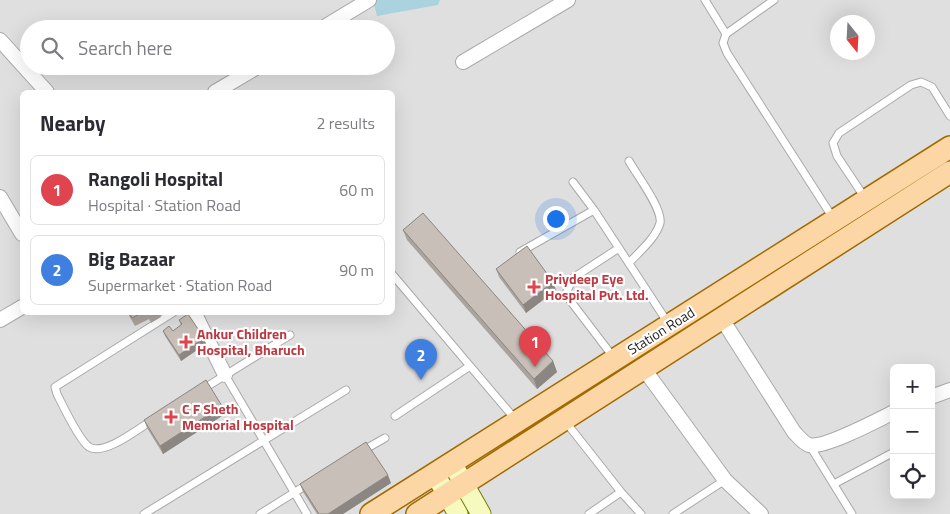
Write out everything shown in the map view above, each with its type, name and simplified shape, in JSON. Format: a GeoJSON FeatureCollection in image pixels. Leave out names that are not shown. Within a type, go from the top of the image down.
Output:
{"type":"FeatureCollection","features":[{"type":"Feature","properties":{"kind":"main road","name":"Station Road"},"geometry":{"type":"LineString","coordinates":[[371,514],[950,147]]}},
{"type":"Feature","properties":{"kind":"main road","name":"Station Road"},"geometry":{"type":"LineString","coordinates":[[417,514],[950,172]]}},
{"type":"Feature","properties":{"kind":"main road"},"geometry":{"type":"LineString","coordinates":[[444,469],[456,490],[481,514]]}},
{"type":"Feature","properties":{"kind":"main road"},"geometry":{"type":"LineString","coordinates":[[456,490],[458,514]]}},
{"type":"Feature","properties":{"kind":"street"},"geometry":{"type":"LineString","coordinates":[[336,20],[369,0]]}},
{"type":"Feature","properties":{"kind":"street"},"geometry":{"type":"LineString","coordinates":[[463,62],[568,0]]}},
{"type":"Feature","properties":{"kind":"street"},"geometry":{"type":"LineString","coordinates":[[0,40],[20,62]]}},
{"type":"Feature","properties":{"kind":"street"},"geometry":{"type":"LineString","coordinates":[[32,75],[45,90]]}},
{"type":"Feature","properties":{"kind":"street"},"geometry":{"type":"LineString","coordinates":[[218,90],[244,75]]}},
{"type":"Feature","properties":{"kind":"street"},"geometry":{"type":"LineString","coordinates":[[0,197],[20,231]]}},
{"type":"Feature","properties":{"kind":"street"},"geometry":{"type":"LineString","coordinates":[[0,320],[20,309]]}},
{"type":"Feature","properties":{"kind":"street"},"geometry":{"type":"LineString","coordinates":[[195,315],[225,375]]}},
{"type":"Feature","properties":{"kind":"street"},"geometry":{"type":"LineString","coordinates":[[722,319],[794,432],[809,445],[821,444],[838,438],[890,414]]}},
{"type":"Feature","properties":{"kind":"street"},"geometry":{"type":"LineString","coordinates":[[644,369],[725,480],[761,514]]}},
{"type":"Feature","properties":{"kind":"street"},"geometry":{"type":"LineString","coordinates":[[935,395],[950,390]]}},
{"type":"Feature","properties":{"kind":"lane"},"geometry":{"type":"LineString","coordinates":[[705,0],[726,34]]}},
{"type":"Feature","properties":{"kind":"lane"},"geometry":{"type":"LineString","coordinates":[[774,0],[726,34],[724,43],[727,52],[835,220]]}},
{"type":"Feature","properties":{"kind":"lane"},"geometry":{"type":"LineString","coordinates":[[866,200],[837,156],[833,143],[838,133],[911,84],[921,82],[932,87],[950,116]]}},
{"type":"Feature","properties":{"kind":"lane"},"geometry":{"type":"LineString","coordinates":[[629,161],[659,211],[660,222],[655,234],[629,263]]}},
{"type":"Feature","properties":{"kind":"lane"},"geometry":{"type":"LineString","coordinates":[[573,182],[594,210],[670,325]]}},
{"type":"Feature","properties":{"kind":"lane"},"geometry":{"type":"LineString","coordinates":[[517,254],[594,210]]}},
{"type":"Feature","properties":{"kind":"lane"},"geometry":{"type":"LineString","coordinates":[[615,360],[569,299],[566,291],[573,278],[618,248]]}},
{"type":"Feature","properties":{"kind":"lane"},"geometry":{"type":"LineString","coordinates":[[395,278],[518,422]]}},
{"type":"Feature","properties":{"kind":"lane"},"geometry":{"type":"LineString","coordinates":[[159,416],[110,446],[99,449],[90,447],[82,439],[55,387],[169,315]]}},
{"type":"Feature","properties":{"kind":"lane"},"geometry":{"type":"LineString","coordinates":[[192,396],[290,335]]}},
{"type":"Feature","properties":{"kind":"lane"},"geometry":{"type":"LineString","coordinates":[[395,416],[470,366]]}},
{"type":"Feature","properties":{"kind":"lane"},"geometry":{"type":"LineString","coordinates":[[225,375],[307,514]]}},
{"type":"Feature","properties":{"kind":"lane"},"geometry":{"type":"LineString","coordinates":[[144,514],[346,390]]}},
{"type":"Feature","properties":{"kind":"lane"},"geometry":{"type":"LineString","coordinates":[[565,420],[621,492],[641,514]]}},
{"type":"Feature","properties":{"kind":"lane"},"geometry":{"type":"LineString","coordinates":[[352,458],[385,438]]}},
{"type":"Feature","properties":{"kind":"lane"},"geometry":{"type":"LineString","coordinates":[[809,445],[852,514]]}},
{"type":"Feature","properties":{"kind":"lane"},"geometry":{"type":"LineString","coordinates":[[834,484],[890,454]]}},
{"type":"Feature","properties":{"kind":"lane"},"geometry":{"type":"LineString","coordinates":[[673,514],[725,480]]}},
{"type":"Feature","properties":{"kind":"lane"},"geometry":{"type":"LineString","coordinates":[[260,514],[311,482]]}},
{"type":"Feature","properties":{"kind":"lane"},"geometry":{"type":"LineString","coordinates":[[589,514],[621,492]]}},
{"type":"Feature","properties":{"kind":"shaded area"},"geometry":{"type":"Polygon","coordinates":[[[0,0],[950,0],[950,514],[0,514],[0,0]]]}},
{"type":"Feature","properties":{"kind":"water"},"geometry":{"type":"Polygon","coordinates":[[[373,0],[440,0],[438,5],[377,16],[373,0]]]}},
{"type":"Feature","properties":{"kind":"building"},"geometry":{"type":"Polygon","coordinates":[[[423,213],[553,361],[534,379],[403,230],[423,213]]]}},
{"type":"Feature","properties":{"kind":"building"},"geometry":{"type":"Polygon","coordinates":[[[527,246],[553,282],[523,305],[496,269],[527,246]]]}},
{"type":"Feature","properties":{"kind":"building"},"geometry":{"type":"Polygon","coordinates":[[[189,315],[204,338],[179,355],[163,331],[169,326],[173,331],[182,324],[179,320],[189,315]]]}},
{"type":"Feature","properties":{"kind":"building"},"geometry":{"type":"Polygon","coordinates":[[[206,380],[222,406],[160,446],[144,420],[206,380]]]}},
{"type":"Feature","properties":{"kind":"building"},"geometry":{"type":"Polygon","coordinates":[[[366,442],[388,475],[328,514],[319,514],[300,484],[366,442]]]}},
{"type":"Feature","properties":{"kind":"place","name":"Priydeep Eye Hospital Pvt. Ltd."},"geometry":{"type":"Point","coordinates":[534,287]}},
{"type":"Feature","properties":{"kind":"place","name":"Ankur Children Hospital, Bharuch"},"geometry":{"type":"Point","coordinates":[186,342]}},
{"type":"Feature","properties":{"kind":"place","name":"Rangoli Hospital"},"geometry":{"type":"Point","coordinates":[535,367]}},
{"type":"Feature","properties":{"kind":"place","name":"Big Bazaar"},"geometry":{"type":"Point","coordinates":[421,380]}},
{"type":"Feature","properties":{"kind":"place","name":"C F Sheth Memorial Hospital"},"geometry":{"type":"Point","coordinates":[171,417]}}]}
